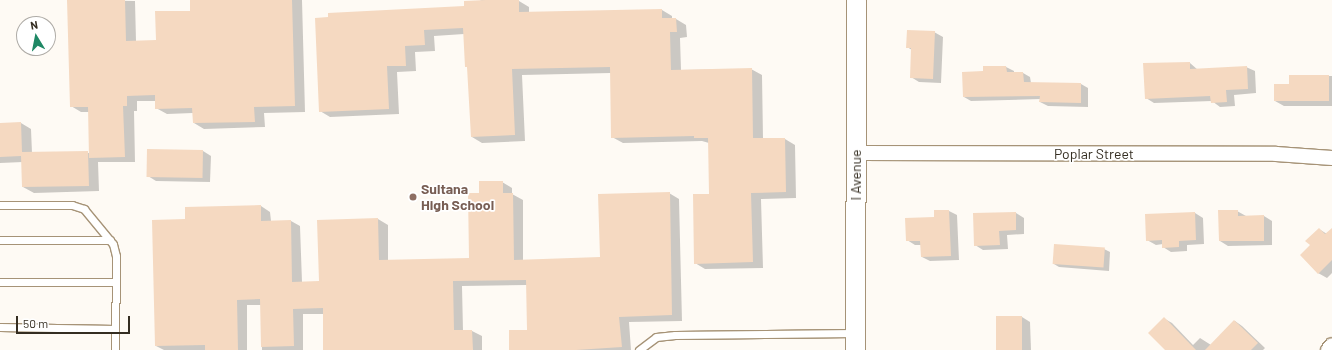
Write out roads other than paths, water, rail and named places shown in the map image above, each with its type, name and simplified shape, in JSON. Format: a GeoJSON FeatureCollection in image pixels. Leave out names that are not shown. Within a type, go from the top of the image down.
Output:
{"type":"FeatureCollection","features":[{"type":"Feature","properties":{"kind":"main road","name":"I Avenue"},"geometry":{"type":"LineString","coordinates":[[855,342],[856,0]]}},
{"type":"Feature","properties":{"kind":"street","name":"Poplar Street"},"geometry":{"type":"LineString","coordinates":[[856,153],[1276,154],[1332,158]]}},
{"type":"Feature","properties":{"kind":"street"},"geometry":{"type":"LineString","coordinates":[[1328,350],[1332,345]]}},
{"type":"Feature","properties":{"kind":"lane"},"geometry":{"type":"LineString","coordinates":[[0,205],[72,205],[84,209],[110,240],[113,244],[116,256],[115,350]]}},
{"type":"Feature","properties":{"kind":"lane"},"geometry":{"type":"LineString","coordinates":[[0,240],[110,240]]}},
{"type":"Feature","properties":{"kind":"lane"},"geometry":{"type":"LineString","coordinates":[[0,282],[115,282]]}},
{"type":"Feature","properties":{"kind":"lane"},"geometry":{"type":"LineString","coordinates":[[0,327],[116,329]]}},
{"type":"Feature","properties":{"kind":"lane"},"geometry":{"type":"LineString","coordinates":[[639,350],[656,337],[674,335],[855,342]]}},
{"type":"Feature","properties":{"kind":"place","name":"Sultana High School"},"geometry":{"type":"Point","coordinates":[413,197]}}]}
